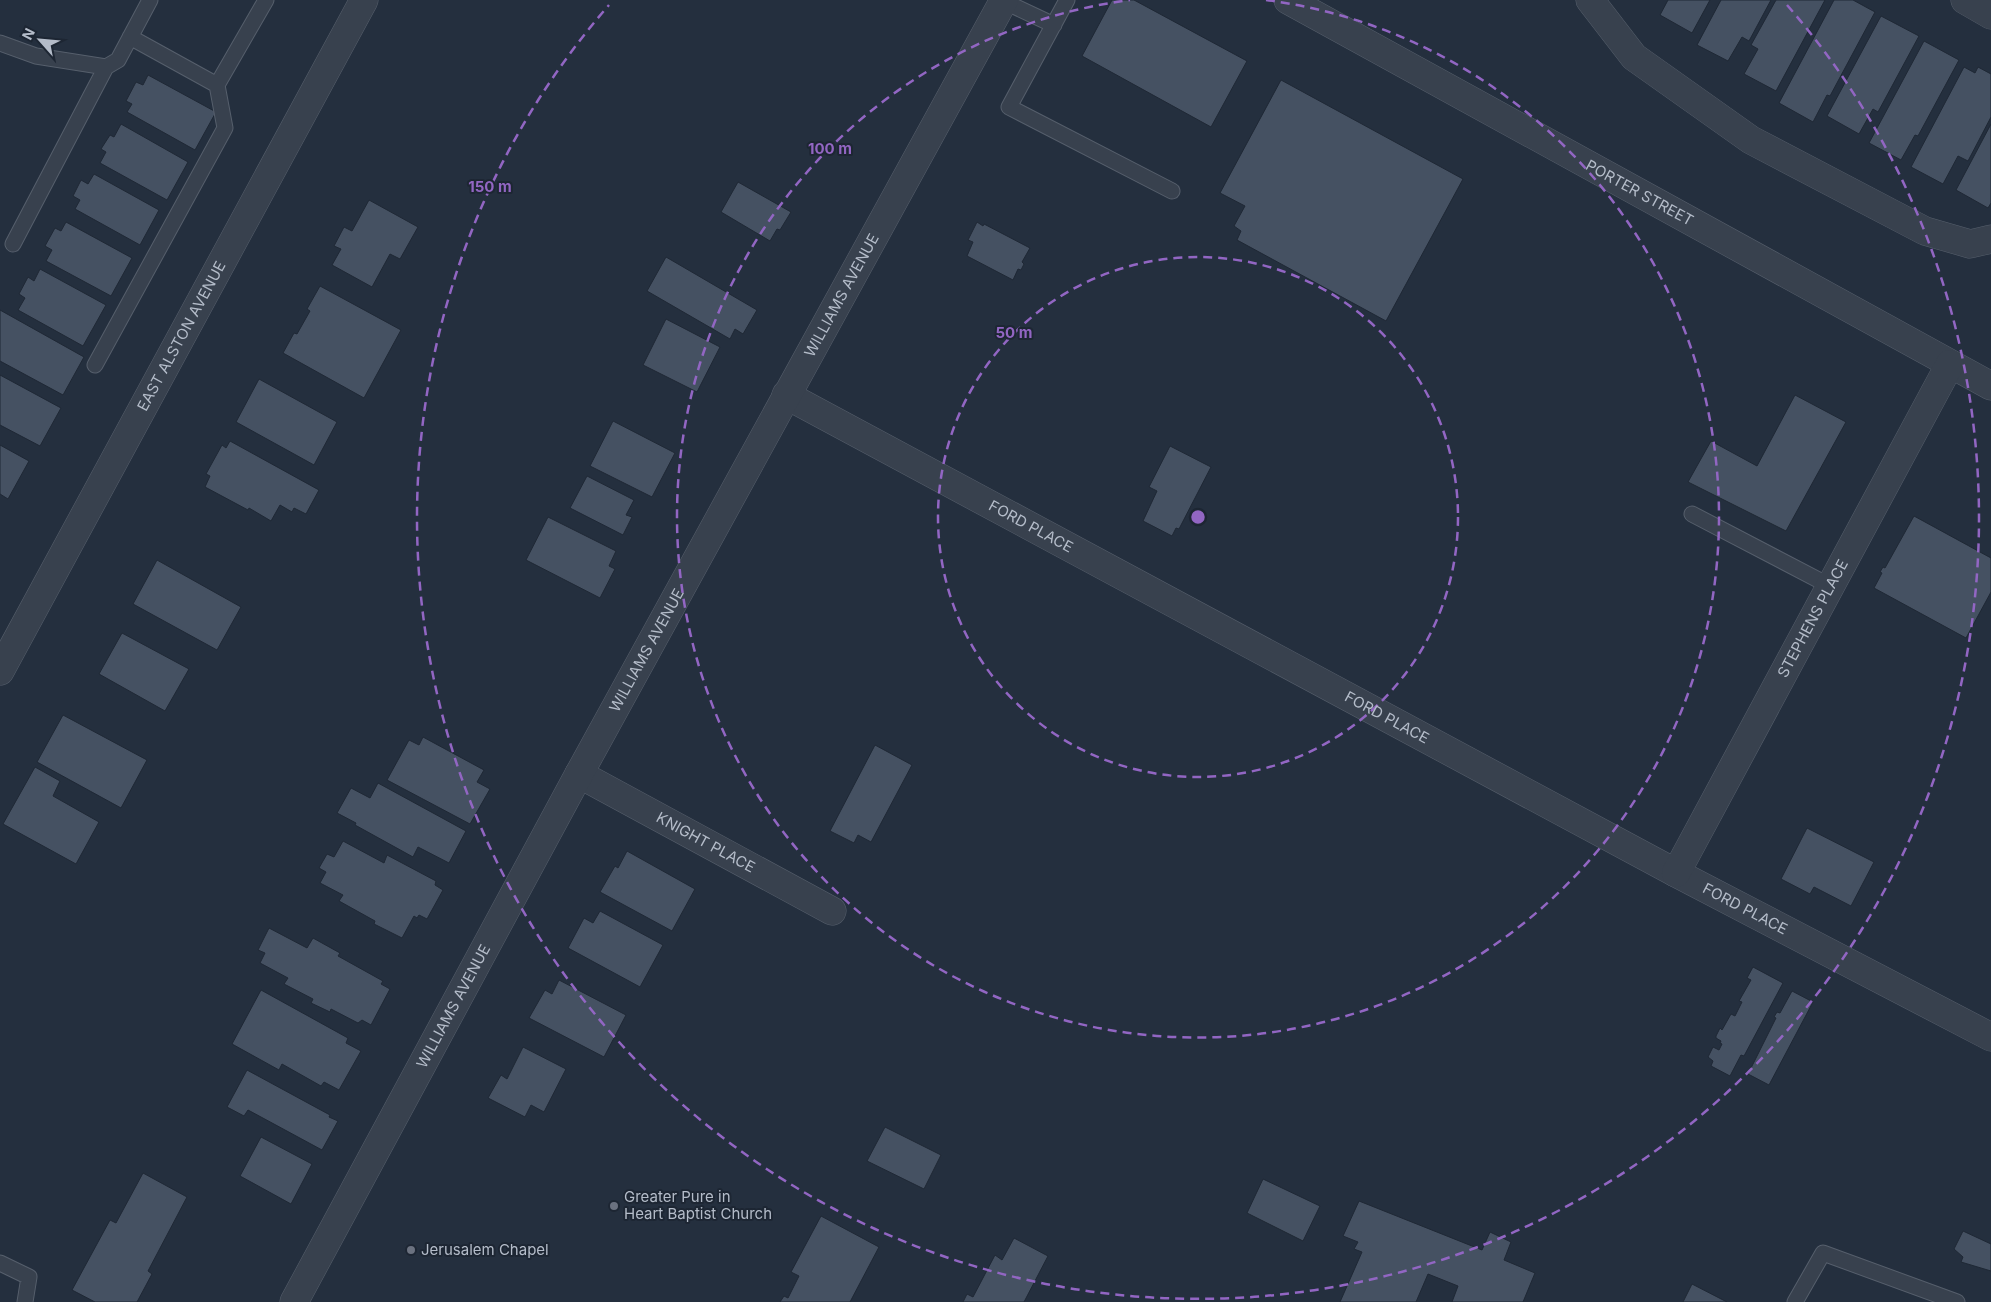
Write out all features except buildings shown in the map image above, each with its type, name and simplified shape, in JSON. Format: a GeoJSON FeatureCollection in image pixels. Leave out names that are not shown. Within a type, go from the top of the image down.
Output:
{"type":"FeatureCollection","features":[{"type":"Feature","properties":{"kind":"street","name":"EAST ALSTON AVENUE"},"geometry":{"type":"LineString","coordinates":[[0,670],[364,0]]}},
{"type":"Feature","properties":{"kind":"street","name":"WILLIAMS AVENUE"},"geometry":{"type":"LineString","coordinates":[[294,1302],[579,774],[1003,0]]}},
{"type":"Feature","properties":{"kind":"street","name":"PORTER STREET"},"geometry":{"type":"LineString","coordinates":[[1288,0],[1991,386]]}},
{"type":"Feature","properties":{"kind":"street"},"geometry":{"type":"LineString","coordinates":[[1590,0],[1634,57],[1751,140],[1925,231],[1970,244],[1991,239]]}},
{"type":"Feature","properties":{"kind":"street"},"geometry":{"type":"LineString","coordinates":[[1965,0],[1991,15]]}},
{"type":"Feature","properties":{"kind":"street","name":"STEPHENS PLACE"},"geometry":{"type":"LineString","coordinates":[[1676,873],[1950,364]]}},
{"type":"Feature","properties":{"kind":"street","name":"FORD PLACE"},"geometry":{"type":"LineString","coordinates":[[786,394],[1676,873],[1991,1037]]}},
{"type":"Feature","properties":{"kind":"street","name":"KNIGHT PLACE"},"geometry":{"type":"LineString","coordinates":[[579,774],[832,911]]}},
{"type":"Feature","properties":{"kind":"lane"},"geometry":{"type":"LineString","coordinates":[[13,244],[106,68],[118,60],[150,0]]}},
{"type":"Feature","properties":{"kind":"lane"},"geometry":{"type":"LineString","coordinates":[[96,365],[225,128],[217,85],[266,0]]}},
{"type":"Feature","properties":{"kind":"lane"},"geometry":{"type":"LineString","coordinates":[[1003,0],[1054,25]]}},
{"type":"Feature","properties":{"kind":"lane"},"geometry":{"type":"LineString","coordinates":[[1067,0],[1010,107],[1172,191]]}},
{"type":"Feature","properties":{"kind":"lane"},"geometry":{"type":"LineString","coordinates":[[130,37],[217,85]]}},
{"type":"Feature","properties":{"kind":"lane"},"geometry":{"type":"LineString","coordinates":[[0,43],[36,56],[106,68]]}},
{"type":"Feature","properties":{"kind":"lane"},"geometry":{"type":"LineString","coordinates":[[1692,514],[1830,586]]}},
{"type":"Feature","properties":{"kind":"lane"},"geometry":{"type":"LineString","coordinates":[[1795,1302],[1823,1254],[1953,1301]]}},
{"type":"Feature","properties":{"kind":"lane"},"geometry":{"type":"LineString","coordinates":[[0,1263],[29,1278],[25,1302]]}},
{"type":"Feature","properties":{"kind":"place","name":"Greater Pure in Heart Baptist Church"},"geometry":{"type":"Point","coordinates":[614,1206]}},
{"type":"Feature","properties":{"kind":"place","name":"Jerusalem Chapel"},"geometry":{"type":"Point","coordinates":[411,1250]}}]}
